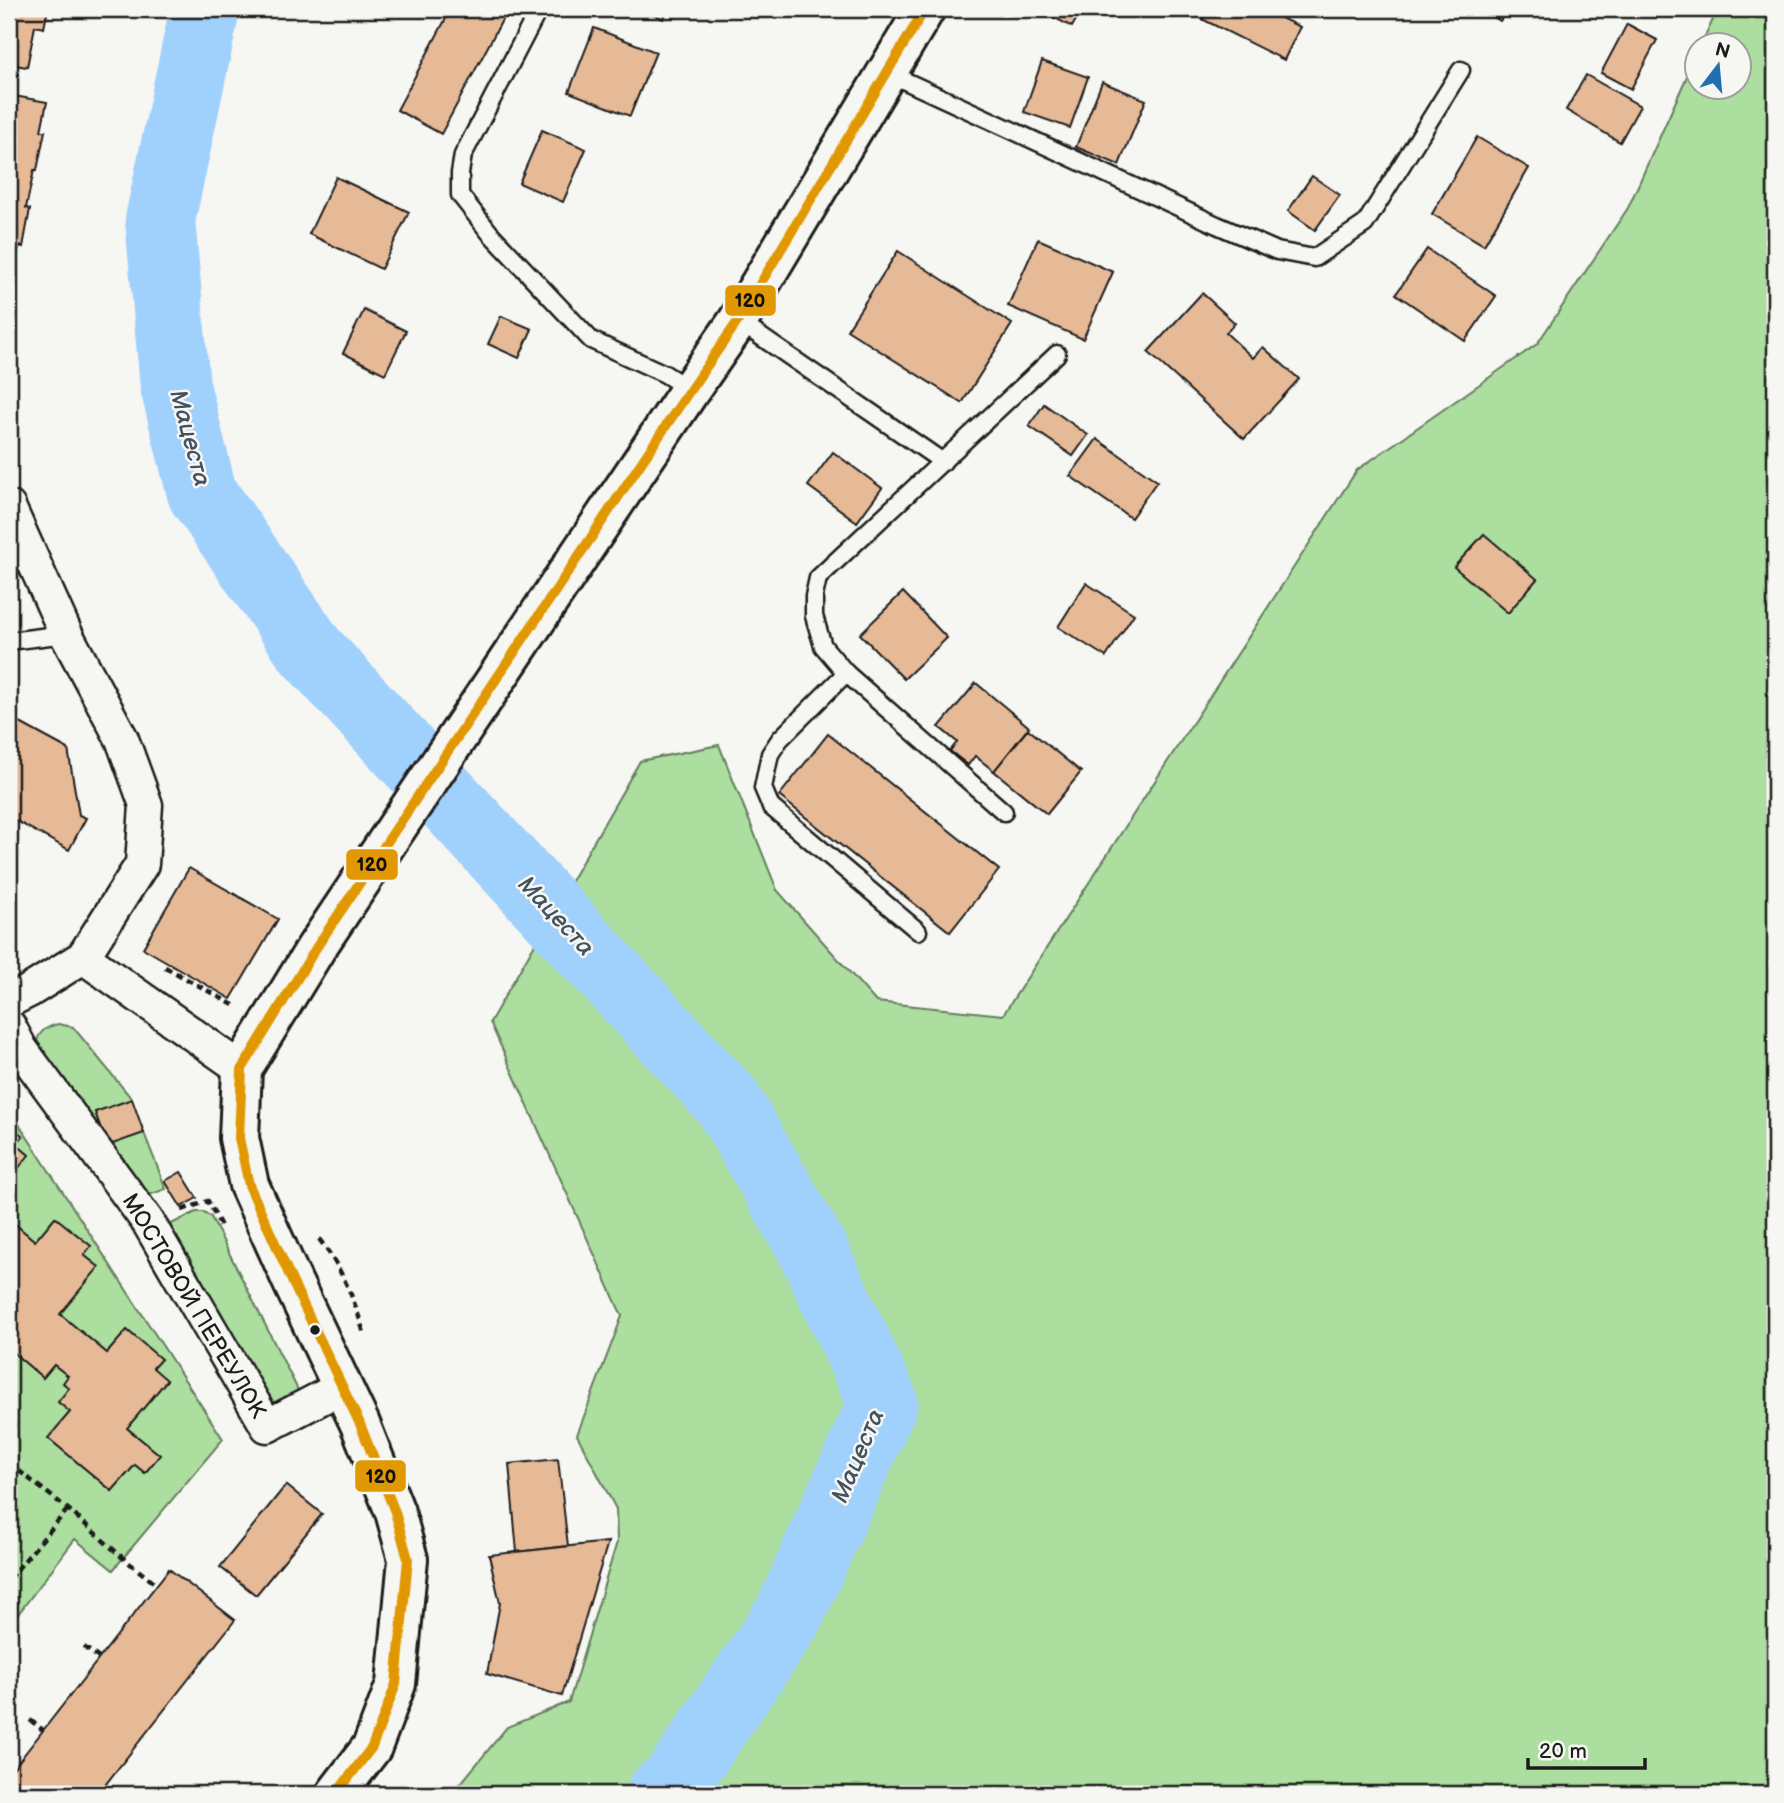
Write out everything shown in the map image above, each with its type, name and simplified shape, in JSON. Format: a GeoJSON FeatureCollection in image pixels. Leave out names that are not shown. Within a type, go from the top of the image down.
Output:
{"type":"FeatureCollection","features":[{"type":"Feature","properties":{"kind":"street"},"geometry":{"type":"LineString","coordinates":[[336,1794],[372,1747],[396,1684],[408,1559],[395,1512],[344,1386],[249,1185],[239,1138],[242,1069],[316,948],[738,321],[925,9]]}},
{"type":"Feature","properties":{"kind":"street"},"geometry":{"type":"LineString","coordinates":[[9,507],[66,634],[122,739],[146,805],[142,864],[83,957],[9,1001]]}},
{"type":"Feature","properties":{"kind":"street"},"geometry":{"type":"LineString","coordinates":[[83,957],[242,1069]]}},
{"type":"Feature","properties":{"kind":"street","name":"МОСТОВОЙ ПЕРЕУЛОК"},"geometry":{"type":"LineString","coordinates":[[15,1038],[148,1222],[267,1426],[344,1386]]}},
{"type":"Feature","properties":{"kind":"lane"},"geometry":{"type":"LineString","coordinates":[[539,9],[463,155],[460,195],[490,233],[592,340],[665,374],[690,390]]}},
{"type":"Feature","properties":{"kind":"lane"},"geometry":{"type":"LineString","coordinates":[[888,72],[1217,225],[1277,251],[1314,258],[1365,223],[1461,70]]}},
{"type":"Feature","properties":{"kind":"lane"},"geometry":{"type":"LineString","coordinates":[[738,321],[943,462]]}},
{"type":"Feature","properties":{"kind":"lane"},"geometry":{"type":"LineString","coordinates":[[1003,812],[846,673],[823,646],[814,616],[814,596],[818,578],[1057,354]]}},
{"type":"Feature","properties":{"kind":"lane"},"geometry":{"type":"LineString","coordinates":[[9,641],[66,634]]}},
{"type":"Feature","properties":{"kind":"lane"},"geometry":{"type":"LineString","coordinates":[[846,673],[779,739],[770,754],[763,788],[771,807],[918,931]]}},
{"type":"Feature","properties":{"kind":"path"},"geometry":{"type":"LineString","coordinates":[[164,966],[237,1007]]}},
{"type":"Feature","properties":{"kind":"path"},"geometry":{"type":"LineString","coordinates":[[319,1239],[335,1259],[359,1314],[366,1339]]}},
{"type":"Feature","properties":{"kind":"path"},"geometry":{"type":"LineString","coordinates":[[9,1463],[157,1585]]}},
{"type":"Feature","properties":{"kind":"path"},"geometry":{"type":"LineString","coordinates":[[9,1579],[68,1509]]}},
{"type":"Feature","properties":{"kind":"path"},"geometry":{"type":"LineString","coordinates":[[84,1647],[99,1658]]}},
{"type":"Feature","properties":{"kind":"path"},"geometry":{"type":"LineString","coordinates":[[30,1720],[43,1730]]}},
{"type":"Feature","properties":{"kind":"green space"},"geometry":{"type":"Polygon","coordinates":[[[1718,9],[1775,9],[1775,1794],[452,1794],[507,1727],[569,1702],[617,1542],[616,1509],[577,1435],[622,1316],[490,1022],[640,761],[719,745],[777,890],[876,1002],[1003,1015],[1357,470],[1537,344],[1628,208],[1682,87],[1682,102],[1752,102],[1752,32],[1707,32],[1718,9]]]}},
{"type":"Feature","properties":{"kind":"green space"},"geometry":{"type":"Polygon","coordinates":[[[58,1024],[73,1027],[132,1099],[95,1112],[107,1145],[144,1133],[166,1189],[146,1196],[39,1060],[39,1036],[46,1029],[58,1024]]]}},
{"type":"Feature","properties":{"kind":"green space"},"geometry":{"type":"Polygon","coordinates":[[[9,1109],[223,1439],[113,1570],[75,1539],[9,1626],[9,1109]]]}},
{"type":"Feature","properties":{"kind":"green space"},"geometry":{"type":"Polygon","coordinates":[[[196,1212],[204,1212],[211,1217],[299,1392],[280,1407],[270,1401],[163,1228],[196,1212]]]}},
{"type":"Feature","properties":{"kind":"building"},"geometry":{"type":"Polygon","coordinates":[[[9,9],[48,9],[44,28],[35,26],[27,67],[9,64],[9,9]]]}},
{"type":"Feature","properties":{"kind":"building"},"geometry":{"type":"Polygon","coordinates":[[[451,9],[508,9],[441,134],[397,110],[451,9]]]}},
{"type":"Feature","properties":{"kind":"building"},"geometry":{"type":"Polygon","coordinates":[[[643,9],[668,9],[663,19],[643,9]]]}},
{"type":"Feature","properties":{"kind":"building"},"geometry":{"type":"Polygon","coordinates":[[[1038,9],[1082,9],[1072,27],[1038,9]]]}},
{"type":"Feature","properties":{"kind":"building"},"geometry":{"type":"Polygon","coordinates":[[[1208,9],[1262,9],[1300,27],[1284,60],[1202,19],[1208,9]]]}},
{"type":"Feature","properties":{"kind":"building"},"geometry":{"type":"Polygon","coordinates":[[[1481,9],[1508,9],[1500,21],[1481,9]]]}},
{"type":"Feature","properties":{"kind":"building"},"geometry":{"type":"Polygon","coordinates":[[[1627,24],[1657,40],[1631,89],[1601,73],[1627,24]]]}},
{"type":"Feature","properties":{"kind":"building"},"geometry":{"type":"Polygon","coordinates":[[[594,28],[656,52],[630,116],[569,92],[594,28]]]}},
{"type":"Feature","properties":{"kind":"building"},"geometry":{"type":"Polygon","coordinates":[[[1042,61],[1088,77],[1070,128],[1024,112],[1042,61]]]}},
{"type":"Feature","properties":{"kind":"building"},"geometry":{"type":"Polygon","coordinates":[[[1586,75],[1640,106],[1620,142],[1566,110],[1586,75]]]}},
{"type":"Feature","properties":{"kind":"building"},"geometry":{"type":"Polygon","coordinates":[[[1102,82],[1146,100],[1119,165],[1076,147],[1102,82]]]}},
{"type":"Feature","properties":{"kind":"building"},"geometry":{"type":"Polygon","coordinates":[[[9,95],[47,102],[41,131],[45,131],[26,208],[30,209],[23,247],[19,246],[14,271],[9,270],[9,95]]]}},
{"type":"Feature","properties":{"kind":"building"},"geometry":{"type":"Polygon","coordinates":[[[542,130],[586,149],[563,202],[519,183],[542,130]]]}},
{"type":"Feature","properties":{"kind":"building"},"geometry":{"type":"Polygon","coordinates":[[[1477,137],[1529,168],[1484,245],[1432,214],[1477,137]]]}},
{"type":"Feature","properties":{"kind":"building"},"geometry":{"type":"Polygon","coordinates":[[[1312,176],[1340,195],[1315,230],[1288,211],[1312,176]]]}},
{"type":"Feature","properties":{"kind":"building"},"geometry":{"type":"Polygon","coordinates":[[[336,177],[409,212],[381,269],[309,234],[336,177]]]}},
{"type":"Feature","properties":{"kind":"building"},"geometry":{"type":"Polygon","coordinates":[[[1038,239],[1113,272],[1083,339],[1008,306],[1038,239]]]}},
{"type":"Feature","properties":{"kind":"building"},"geometry":{"type":"Polygon","coordinates":[[[1427,249],[1496,296],[1465,341],[1396,294],[1427,249]]]}},
{"type":"Feature","properties":{"kind":"building"},"geometry":{"type":"Polygon","coordinates":[[[898,251],[1012,324],[962,403],[847,330],[898,251]]]}},
{"type":"Feature","properties":{"kind":"building"},"geometry":{"type":"Polygon","coordinates":[[[1202,293],[1235,323],[1226,333],[1253,358],[1263,347],[1299,379],[1244,439],[1148,352],[1202,293]]]}},
{"type":"Feature","properties":{"kind":"building"},"geometry":{"type":"Polygon","coordinates":[[[364,310],[406,331],[385,374],[343,353],[364,310]]]}},
{"type":"Feature","properties":{"kind":"building"},"geometry":{"type":"Polygon","coordinates":[[[501,316],[532,329],[519,358],[488,344],[501,316]]]}},
{"type":"Feature","properties":{"kind":"building"},"geometry":{"type":"Polygon","coordinates":[[[1044,404],[1088,435],[1073,456],[1029,426],[1044,404]]]}},
{"type":"Feature","properties":{"kind":"building"},"geometry":{"type":"Polygon","coordinates":[[[1097,439],[1157,481],[1131,518],[1070,476],[1097,439]]]}},
{"type":"Feature","properties":{"kind":"building"},"geometry":{"type":"Polygon","coordinates":[[[833,452],[882,488],[857,522],[808,486],[833,452]]]}},
{"type":"Feature","properties":{"kind":"building"},"geometry":{"type":"Polygon","coordinates":[[[1484,534],[1537,579],[1508,613],[1454,567],[1484,534]]]}},
{"type":"Feature","properties":{"kind":"building"},"geometry":{"type":"Polygon","coordinates":[[[1086,583],[1134,614],[1106,657],[1058,627],[1086,583]]]}},
{"type":"Feature","properties":{"kind":"building"},"geometry":{"type":"Polygon","coordinates":[[[903,592],[947,638],[904,679],[860,634],[903,592]]]}},
{"type":"Feature","properties":{"kind":"building"},"geometry":{"type":"Polygon","coordinates":[[[976,683],[1029,727],[994,771],[975,756],[968,765],[950,751],[957,742],[939,727],[976,683]]]}},
{"type":"Feature","properties":{"kind":"building"},"geometry":{"type":"Polygon","coordinates":[[[9,717],[68,749],[79,815],[86,818],[69,850],[9,817],[9,717]]]}},
{"type":"Feature","properties":{"kind":"building"},"geometry":{"type":"Polygon","coordinates":[[[1028,729],[1081,772],[1047,814],[994,771],[1028,729]]]}},
{"type":"Feature","properties":{"kind":"building"},"geometry":{"type":"Polygon","coordinates":[[[828,734],[999,870],[950,932],[779,796],[828,734]]]}},
{"type":"Feature","properties":{"kind":"building"},"geometry":{"type":"Polygon","coordinates":[[[189,868],[278,919],[231,999],[143,948],[189,868]]]}},
{"type":"Feature","properties":{"kind":"building"},"geometry":{"type":"Polygon","coordinates":[[[132,1099],[144,1133],[107,1146],[95,1112],[132,1099]]]}},
{"type":"Feature","properties":{"kind":"building"},"geometry":{"type":"Polygon","coordinates":[[[9,1124],[23,1136],[16,1144],[29,1155],[9,1180],[9,1124]]]}},
{"type":"Feature","properties":{"kind":"building"},"geometry":{"type":"Polygon","coordinates":[[[181,1172],[197,1198],[181,1207],[165,1181],[181,1172]]]}},
{"type":"Feature","properties":{"kind":"building"},"geometry":{"type":"Polygon","coordinates":[[[55,1217],[91,1246],[84,1255],[99,1267],[60,1314],[107,1353],[127,1330],[161,1359],[153,1368],[167,1380],[127,1428],[160,1455],[145,1473],[135,1465],[112,1491],[48,1438],[70,1412],[58,1402],[69,1388],[63,1383],[68,1376],[54,1365],[43,1378],[9,1349],[9,1219],[35,1241],[55,1217]]]}},
{"type":"Feature","properties":{"kind":"building"},"geometry":{"type":"Polygon","coordinates":[[[558,1459],[568,1546],[517,1552],[509,1464],[558,1459]]]}},
{"type":"Feature","properties":{"kind":"building"},"geometry":{"type":"Polygon","coordinates":[[[286,1485],[322,1514],[256,1595],[220,1567],[286,1485]]]}},
{"type":"Feature","properties":{"kind":"building"},"geometry":{"type":"Polygon","coordinates":[[[608,1542],[562,1696],[487,1674],[500,1603],[489,1555],[608,1542]]]}},
{"type":"Feature","properties":{"kind":"building"},"geometry":{"type":"Polygon","coordinates":[[[169,1569],[235,1620],[98,1794],[9,1794],[9,1774],[169,1569]]]}},
{"type":"Feature","properties":{"kind":"waterway","name":"Мацеста"},"geometry":{"type":"LineString","coordinates":[[205,9],[160,220],[175,386],[202,493],[311,651],[727,1101],[811,1246],[883,1402],[789,1615],[676,1782],[661,1794]]}},
{"type":"Feature","properties":{"kind":"transit line","name":"120"},"geometry":{"type":"LineString","coordinates":[[336,1794],[372,1747],[396,1684],[408,1559],[395,1512],[360,1424],[249,1185],[239,1138],[242,1069],[316,948],[738,321],[925,9]]}}]}
